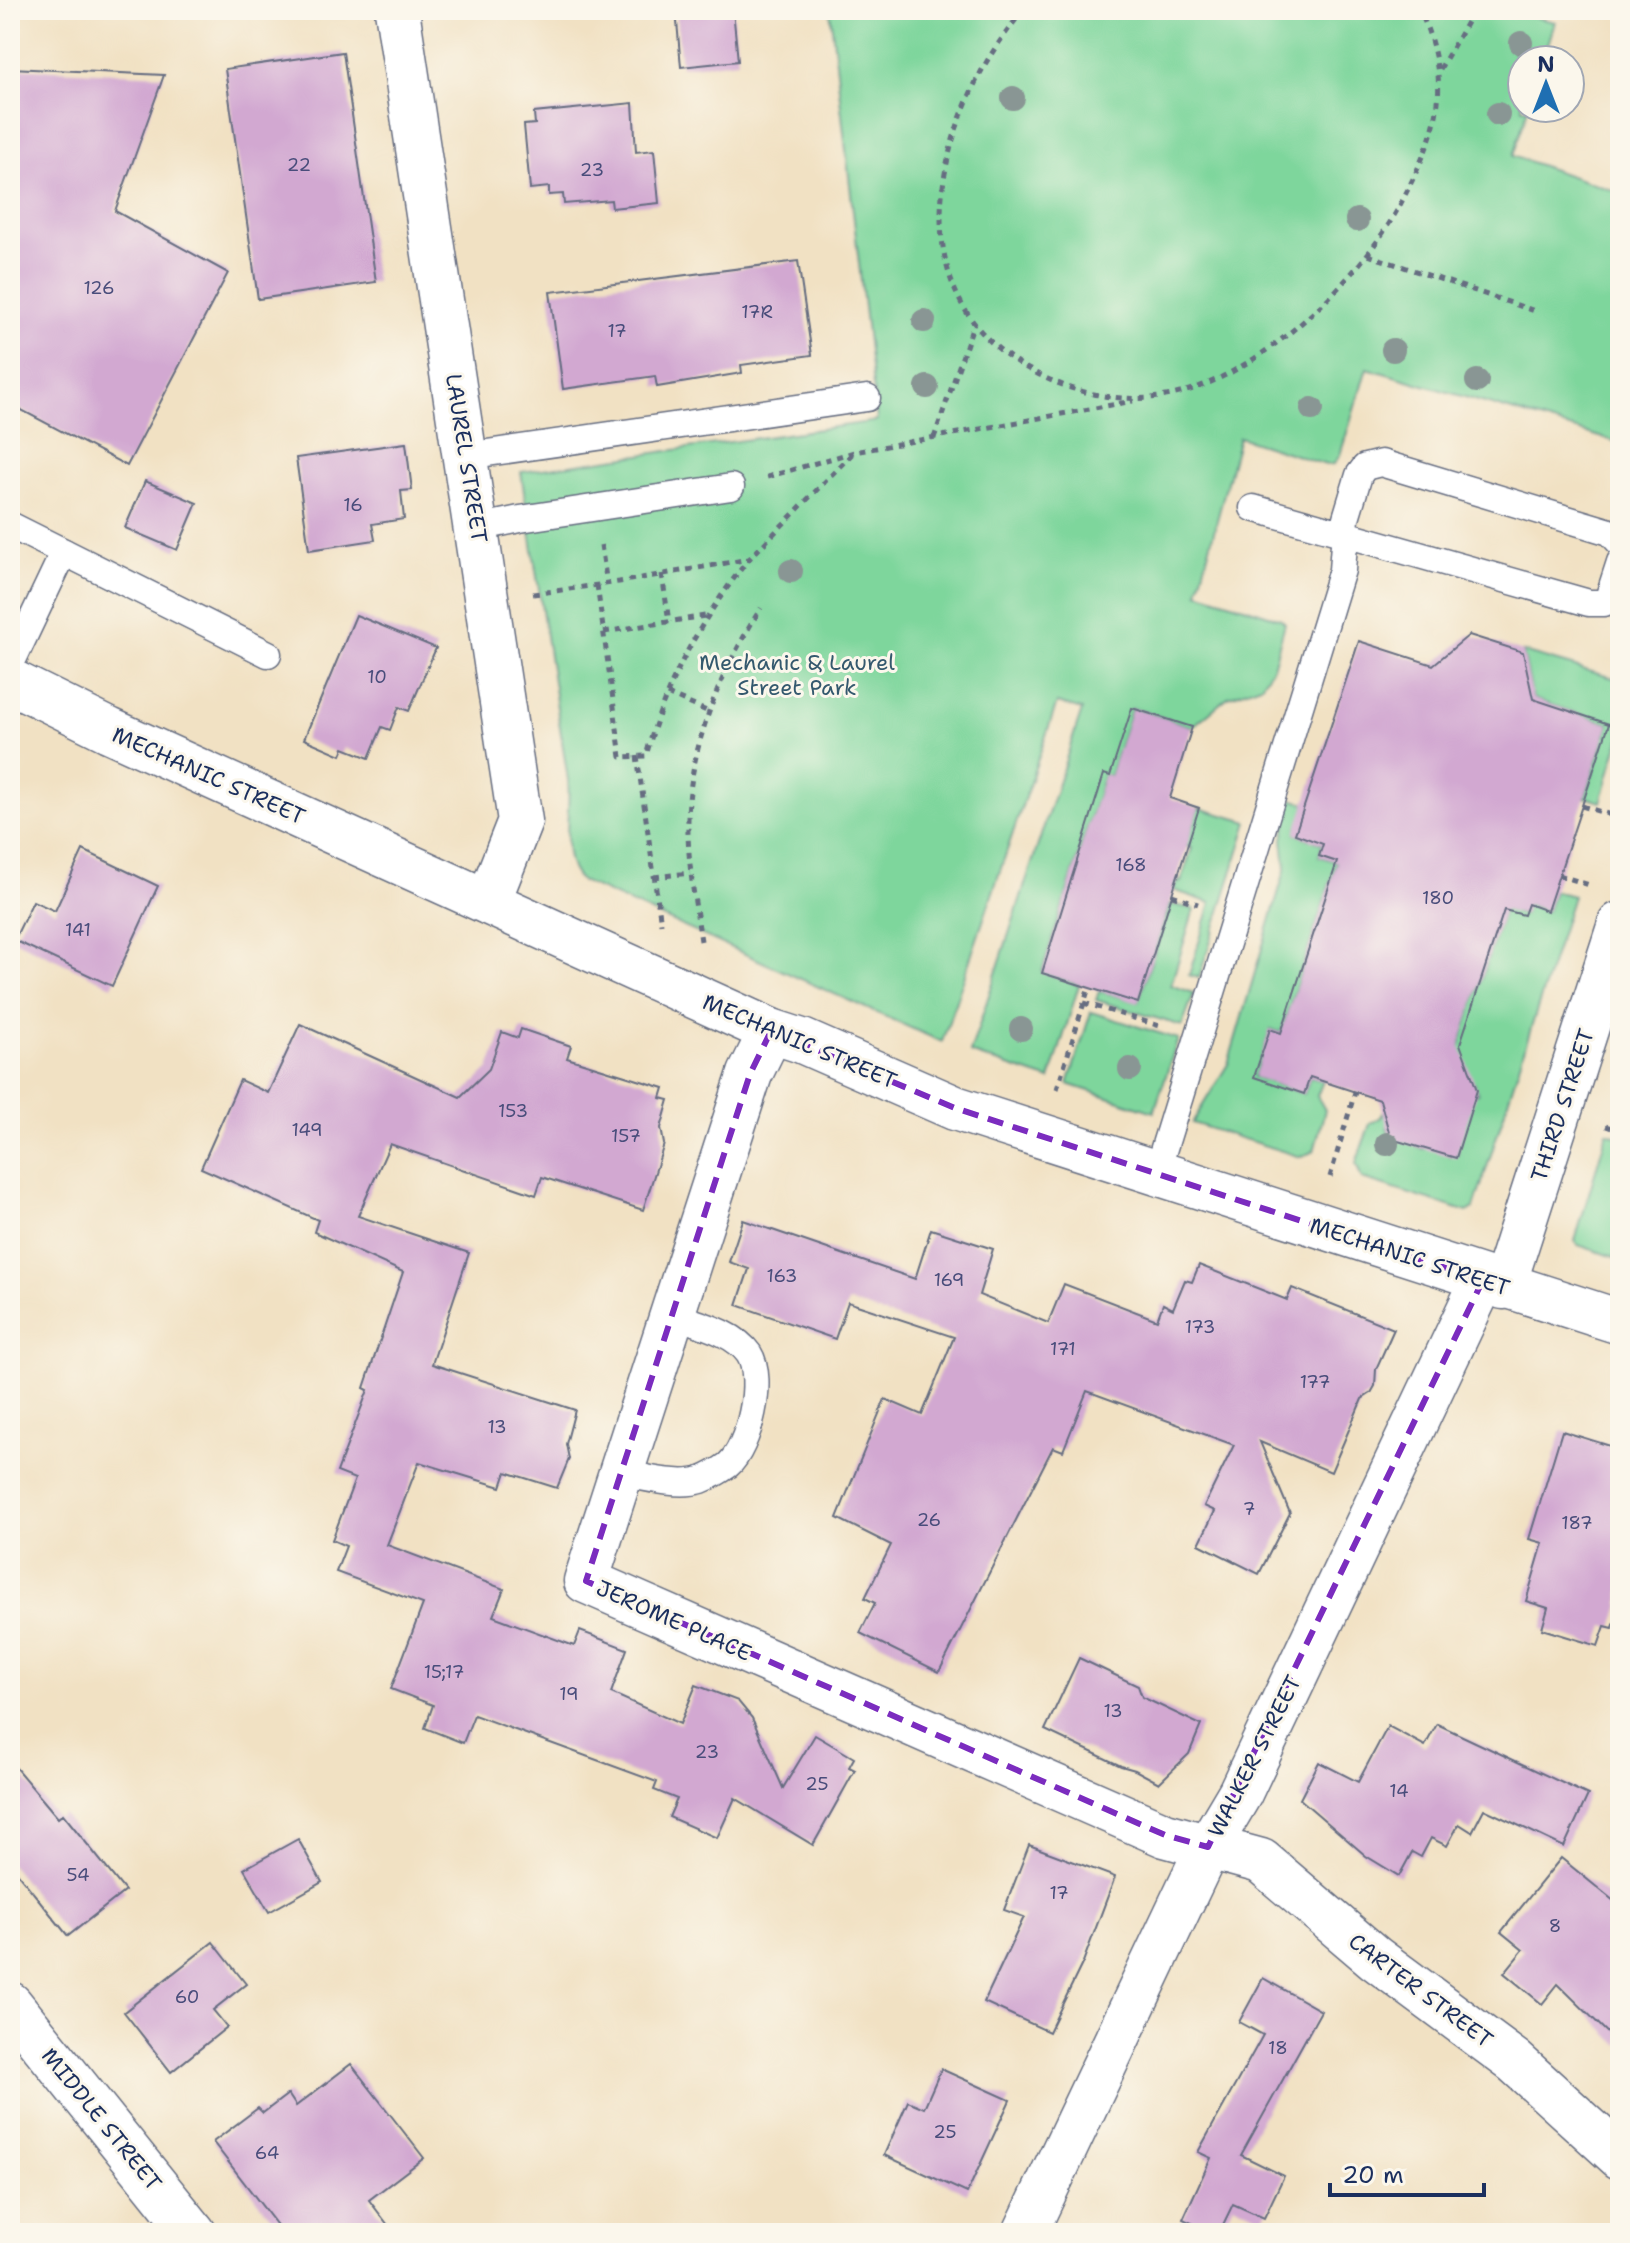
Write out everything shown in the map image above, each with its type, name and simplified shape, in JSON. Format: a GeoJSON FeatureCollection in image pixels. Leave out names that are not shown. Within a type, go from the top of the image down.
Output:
{"type":"FeatureCollection","features":[{"type":"Feature","properties":{"kind":"street","name":"LAUREL STREET"},"geometry":{"type":"LineString","coordinates":[[397,10],[520,821],[488,902]]}},
{"type":"Feature","properties":{"kind":"street","name":"MECHANIC STREET"},"geometry":{"type":"LineString","coordinates":[[10,681],[109,730],[771,1031],[802,1041],[955,1108],[1620,1322]]}},
{"type":"Feature","properties":{"kind":"street","name":"THIRD STREET"},"geometry":{"type":"LineString","coordinates":[[1493,1283],[1620,924]]}},
{"type":"Feature","properties":{"kind":"street","name":"JEROME PLACE"},"geometry":{"type":"LineString","coordinates":[[771,1031],[750,1074],[586,1581],[1165,1835],[1208,1847]]}},
{"type":"Feature","properties":{"kind":"street","name":"WALKER STREET"},"geometry":{"type":"LineString","coordinates":[[1025,2233],[1208,1847],[1240,1793],[1493,1283]]}},
{"type":"Feature","properties":{"kind":"street","name":"CARTER STREET"},"geometry":{"type":"LineString","coordinates":[[1208,1847],[1261,1861],[1375,1958],[1514,2061],[1620,2157]]}},
{"type":"Feature","properties":{"kind":"street","name":"MIDDLE STREET"},"geometry":{"type":"LineString","coordinates":[[10,2004],[194,2233]]}},
{"type":"Feature","properties":{"kind":"lane"},"geometry":{"type":"LineString","coordinates":[[466,456],[867,398]]}},
{"type":"Feature","properties":{"kind":"lane"},"geometry":{"type":"LineString","coordinates":[[1156,1174],[1342,570],[1343,532],[1359,475],[1365,467],[1381,463],[1610,532],[1620,543]]}},
{"type":"Feature","properties":{"kind":"lane"},"geometry":{"type":"LineString","coordinates":[[477,528],[731,487]]}},
{"type":"Feature","properties":{"kind":"lane"},"geometry":{"type":"LineString","coordinates":[[1253,508],[1589,603],[1604,603],[1618,575]]}},
{"type":"Feature","properties":{"kind":"lane"},"geometry":{"type":"LineString","coordinates":[[10,525],[268,654]]}},
{"type":"Feature","properties":{"kind":"lane"},"geometry":{"type":"LineString","coordinates":[[10,666],[64,552]]}},
{"type":"Feature","properties":{"kind":"lane"},"geometry":{"type":"LineString","coordinates":[[621,1473],[659,1481],[699,1481],[729,1463],[748,1428],[757,1388],[749,1355],[724,1334],[673,1315]]}},
{"type":"Feature","properties":{"kind":"path"},"geometry":{"type":"LineString","coordinates":[[1023,10],[982,70],[950,150],[942,192],[940,231],[945,267],[962,305],[974,322],[1010,358],[1047,380],[1084,393],[1146,398]]}},
{"type":"Feature","properties":{"kind":"path"},"geometry":{"type":"LineString","coordinates":[[731,487],[854,452],[1194,388],[1231,371],[1278,342],[1316,313],[1368,255],[1385,232],[1431,139],[1439,98],[1440,70],[1420,10]]}},
{"type":"Feature","properties":{"kind":"path"},"geometry":{"type":"LineString","coordinates":[[1440,70],[1474,10]]}},
{"type":"Feature","properties":{"kind":"path"},"geometry":{"type":"LineString","coordinates":[[1368,255],[1535,311]]}},
{"type":"Feature","properties":{"kind":"path"},"geometry":{"type":"LineString","coordinates":[[934,438],[974,322]]}},
{"type":"Feature","properties":{"kind":"path"},"geometry":{"type":"LineString","coordinates":[[597,585],[621,757],[646,756],[667,694],[695,634],[707,616],[749,559],[854,452]]}},
{"type":"Feature","properties":{"kind":"path"},"geometry":{"type":"LineString","coordinates":[[532,594],[749,559]]}},
{"type":"Feature","properties":{"kind":"path"},"geometry":{"type":"LineString","coordinates":[[662,574],[669,622]]}},
{"type":"Feature","properties":{"kind":"path"},"geometry":{"type":"LineString","coordinates":[[701,941],[690,873],[688,818],[691,786],[709,712],[726,667],[761,608]]}},
{"type":"Feature","properties":{"kind":"path"},"geometry":{"type":"LineString","coordinates":[[604,632],[707,616]]}},
{"type":"Feature","properties":{"kind":"path"},"geometry":{"type":"LineString","coordinates":[[667,694],[709,712]]}},
{"type":"Feature","properties":{"kind":"path"},"geometry":{"type":"LineString","coordinates":[[637,756],[661,924]]}},
{"type":"Feature","properties":{"kind":"path"},"geometry":{"type":"LineString","coordinates":[[1582,806],[1611,815]]}},
{"type":"Feature","properties":{"kind":"path"},"geometry":{"type":"LineString","coordinates":[[654,877],[690,873]]}},
{"type":"Feature","properties":{"kind":"path"},"geometry":{"type":"LineString","coordinates":[[1559,875],[1589,885]]}},
{"type":"Feature","properties":{"kind":"path"},"geometry":{"type":"LineString","coordinates":[[1056,1094],[1089,987]]}},
{"type":"Feature","properties":{"kind":"path"},"geometry":{"type":"LineString","coordinates":[[1084,1003],[1197,1038]]}},
{"type":"Feature","properties":{"kind":"path"},"geometry":{"type":"LineString","coordinates":[[1330,1177],[1355,1092]]}},
{"type":"Feature","properties":{"kind":"path"},"geometry":{"type":"LineString","coordinates":[[1601,1125],[1620,1131]]}},
{"type":"Feature","properties":{"kind":"highlighted area"},"geometry":{"type":"Polygon","coordinates":[[[771,1031],[955,1108],[1483,1280],[1208,1847],[1165,1835],[586,1581],[750,1074],[771,1031]]]}},
{"type":"Feature","properties":{"kind":"green space","name":"Mechanic & Laurel Street Park"},"geometry":{"type":"Polygon","coordinates":[[[830,10],[1505,10],[1555,22],[1548,44],[1506,44],[1506,124],[1523,124],[1513,156],[1620,193],[1620,443],[1367,368],[1340,455],[1334,464],[1326,465],[1239,437],[1198,592],[1281,619],[1285,623],[1273,667],[1261,685],[1228,697],[1192,727],[1132,708],[1110,776],[1104,775],[1042,972],[1079,985],[1050,1080],[970,1053],[1082,710],[1057,703],[942,1042],[581,881],[569,861],[568,780],[521,472],[877,421],[830,10]]]}},
{"type":"Feature","properties":{"kind":"green space"},"geometry":{"type":"Polygon","coordinates":[[[1523,652],[1620,680],[1620,737],[1601,802],[1585,797],[1609,724],[1533,699],[1523,652]]]}},
{"type":"Feature","properties":{"kind":"green space"},"geometry":{"type":"Polygon","coordinates":[[[1292,799],[1306,804],[1296,834],[1323,844],[1319,856],[1337,862],[1281,1033],[1271,1029],[1254,1077],[1304,1094],[1310,1077],[1323,1081],[1317,1096],[1325,1110],[1314,1151],[1301,1157],[1192,1123],[1228,1064],[1286,867],[1283,839],[1292,799]]]}},
{"type":"Feature","properties":{"kind":"green space"},"geometry":{"type":"Polygon","coordinates":[[[1199,808],[1248,822],[1199,978],[1189,975],[1211,903],[1173,890],[1177,881],[1181,882],[1192,848],[1186,846],[1199,808]]]}},
{"type":"Feature","properties":{"kind":"green space"},"geometry":{"type":"Polygon","coordinates":[[[1554,891],[1573,896],[1474,1208],[1467,1212],[1362,1179],[1356,1163],[1370,1124],[1381,1117],[1388,1103],[1397,1124],[1387,1127],[1390,1138],[1406,1133],[1415,1146],[1424,1149],[1426,1140],[1444,1145],[1449,1156],[1458,1152],[1452,1138],[1465,1098],[1478,1093],[1474,1083],[1447,1084],[1504,909],[1523,915],[1528,904],[1547,911],[1554,891]]]}},
{"type":"Feature","properties":{"kind":"green space"},"geometry":{"type":"Polygon","coordinates":[[[1170,904],[1194,909],[1171,985],[1194,993],[1182,1026],[1096,1000],[1099,991],[1138,1002],[1170,904]]]}},
{"type":"Feature","properties":{"kind":"green space"},"geometry":{"type":"Polygon","coordinates":[[[1091,1012],[1178,1039],[1154,1112],[1068,1084],[1091,1012]]]}},
{"type":"Feature","properties":{"kind":"green space"},"geometry":{"type":"Polygon","coordinates":[[[1607,1132],[1620,1137],[1620,1259],[1578,1245],[1575,1241],[1607,1132]]]}},
{"type":"Feature","properties":{"kind":"building"},"geometry":{"type":"Polygon","coordinates":[[[676,10],[733,10],[738,61],[681,67],[676,10]]]}},
{"type":"Feature","properties":{"kind":"building"},"geometry":{"type":"Polygon","coordinates":[[[343,52],[376,282],[258,299],[225,69],[343,52]]]}},
{"type":"Feature","properties":{"kind":"building"},"geometry":{"type":"Polygon","coordinates":[[[10,68],[164,75],[115,211],[228,273],[127,466],[10,404],[10,68]]]}},
{"type":"Feature","properties":{"kind":"building"},"geometry":{"type":"Polygon","coordinates":[[[633,103],[636,152],[654,150],[659,203],[612,208],[611,200],[564,204],[563,194],[549,195],[549,187],[530,189],[524,125],[535,124],[534,113],[633,103]]]}},
{"type":"Feature","properties":{"kind":"building"},"geometry":{"type":"Polygon","coordinates":[[[798,261],[812,355],[741,365],[742,373],[657,387],[655,376],[563,389],[550,292],[798,261]]]}},
{"type":"Feature","properties":{"kind":"building"},"geometry":{"type":"Polygon","coordinates":[[[406,443],[412,490],[401,491],[404,519],[372,524],[375,540],[309,550],[296,458],[406,443]]]}},
{"type":"Feature","properties":{"kind":"building"},"geometry":{"type":"Polygon","coordinates":[[[145,481],[197,503],[177,550],[125,528],[145,481]]]}},
{"type":"Feature","properties":{"kind":"building"},"geometry":{"type":"Polygon","coordinates":[[[356,615],[436,648],[409,711],[399,707],[390,730],[382,727],[369,758],[344,748],[341,755],[304,739],[356,615]]]}},
{"type":"Feature","properties":{"kind":"building"},"geometry":{"type":"Polygon","coordinates":[[[1469,635],[1523,652],[1533,699],[1609,724],[1547,911],[1528,904],[1524,915],[1504,910],[1460,1044],[1477,1090],[1456,1158],[1391,1139],[1380,1100],[1310,1077],[1304,1094],[1254,1077],[1270,1029],[1281,1033],[1337,862],[1319,856],[1323,844],[1295,834],[1359,641],[1433,665],[1469,635]]]}},
{"type":"Feature","properties":{"kind":"building"},"geometry":{"type":"Polygon","coordinates":[[[1132,708],[1192,727],[1170,798],[1199,808],[1138,1003],[1042,973],[1104,774],[1110,776],[1132,708]]]}},
{"type":"Feature","properties":{"kind":"building"},"geometry":{"type":"Polygon","coordinates":[[[83,850],[158,886],[112,986],[14,940],[33,901],[55,911],[83,850]]]}},
{"type":"Feature","properties":{"kind":"building"},"geometry":{"type":"Polygon","coordinates":[[[300,1024],[460,1097],[489,1069],[502,1032],[518,1038],[521,1029],[571,1046],[567,1058],[664,1088],[661,1098],[669,1100],[661,1128],[664,1144],[643,1210],[542,1177],[536,1195],[390,1144],[358,1216],[469,1253],[432,1364],[575,1410],[566,1444],[569,1459],[557,1488],[506,1472],[501,1487],[419,1462],[387,1545],[504,1589],[493,1616],[574,1646],[580,1631],[627,1649],[611,1693],[680,1724],[696,1685],[738,1701],[752,1718],[783,1788],[815,1735],[854,1758],[849,1767],[855,1770],[813,1845],[735,1798],[717,1838],[669,1817],[677,1799],[654,1790],[657,1782],[474,1715],[463,1743],[425,1728],[433,1705],[391,1689],[423,1604],[336,1572],[346,1546],[332,1540],[355,1479],[337,1472],[368,1390],[364,1388],[403,1272],[314,1232],[318,1220],[201,1168],[240,1080],[268,1093],[300,1024]]]}},
{"type":"Feature","properties":{"kind":"building"},"geometry":{"type":"Polygon","coordinates":[[[743,1220],[915,1279],[931,1229],[993,1249],[979,1295],[1048,1323],[1064,1284],[1157,1320],[1163,1304],[1173,1309],[1185,1280],[1192,1282],[1199,1265],[1287,1300],[1292,1288],[1394,1329],[1376,1369],[1375,1386],[1362,1399],[1331,1472],[1260,1442],[1290,1513],[1259,1574],[1199,1544],[1215,1511],[1204,1506],[1234,1445],[1087,1391],[1063,1451],[1053,1447],[939,1672],[860,1633],[875,1603],[865,1598],[891,1545],[837,1518],[885,1399],[922,1415],[954,1337],[848,1302],[835,1339],[737,1305],[749,1269],[729,1262],[743,1220]]]}},
{"type":"Feature","properties":{"kind":"building"},"geometry":{"type":"Polygon","coordinates":[[[1562,1431],[1620,1449],[1620,1604],[1613,1628],[1605,1626],[1598,1646],[1542,1629],[1548,1608],[1526,1601],[1543,1543],[1529,1539],[1562,1431]]]}},
{"type":"Feature","properties":{"kind":"building"},"geometry":{"type":"Polygon","coordinates":[[[1079,1658],[1138,1686],[1142,1697],[1201,1725],[1189,1754],[1159,1783],[1045,1730],[1079,1658]]]}},
{"type":"Feature","properties":{"kind":"building"},"geometry":{"type":"Polygon","coordinates":[[[1437,1724],[1588,1795],[1564,1847],[1484,1809],[1472,1832],[1459,1824],[1447,1846],[1431,1838],[1421,1857],[1412,1852],[1399,1876],[1366,1856],[1300,1799],[1319,1762],[1358,1782],[1388,1726],[1425,1746],[1437,1724]]]}},
{"type":"Feature","properties":{"kind":"building"},"geometry":{"type":"Polygon","coordinates":[[[10,1761],[58,1818],[63,1814],[125,1891],[68,1936],[10,1864],[10,1761]]]}},
{"type":"Feature","properties":{"kind":"building"},"geometry":{"type":"Polygon","coordinates":[[[298,1839],[322,1882],[269,1912],[244,1869],[298,1839]]]}},
{"type":"Feature","properties":{"kind":"building"},"geometry":{"type":"Polygon","coordinates":[[[1029,1845],[1115,1877],[1083,1962],[1049,2032],[984,2002],[1024,1917],[1004,1910],[1029,1845]]]}},
{"type":"Feature","properties":{"kind":"building"},"geometry":{"type":"Polygon","coordinates":[[[1561,1858],[1620,1906],[1620,2045],[1558,1984],[1542,2004],[1504,1973],[1523,1950],[1501,1932],[1561,1858]]]}},
{"type":"Feature","properties":{"kind":"building"},"geometry":{"type":"Polygon","coordinates":[[[213,1942],[246,1984],[213,2010],[227,2027],[171,2072],[124,2012],[213,1942]]]}},
{"type":"Feature","properties":{"kind":"building"},"geometry":{"type":"Polygon","coordinates":[[[1263,1978],[1321,2011],[1241,2155],[1284,2176],[1264,2218],[1233,2204],[1219,2233],[1213,2233],[1183,2219],[1211,2158],[1198,2152],[1263,2035],[1239,2022],[1263,1978]]]}},
{"type":"Feature","properties":{"kind":"building"},"geometry":{"type":"Polygon","coordinates":[[[351,2064],[424,2158],[369,2200],[394,2233],[283,2233],[213,2142],[258,2108],[263,2113],[288,2094],[296,2106],[351,2064]]]}},
{"type":"Feature","properties":{"kind":"building"},"geometry":{"type":"Polygon","coordinates":[[[941,2069],[1010,2100],[967,2193],[884,2155],[908,2101],[924,2108],[941,2069]]]}}]}
